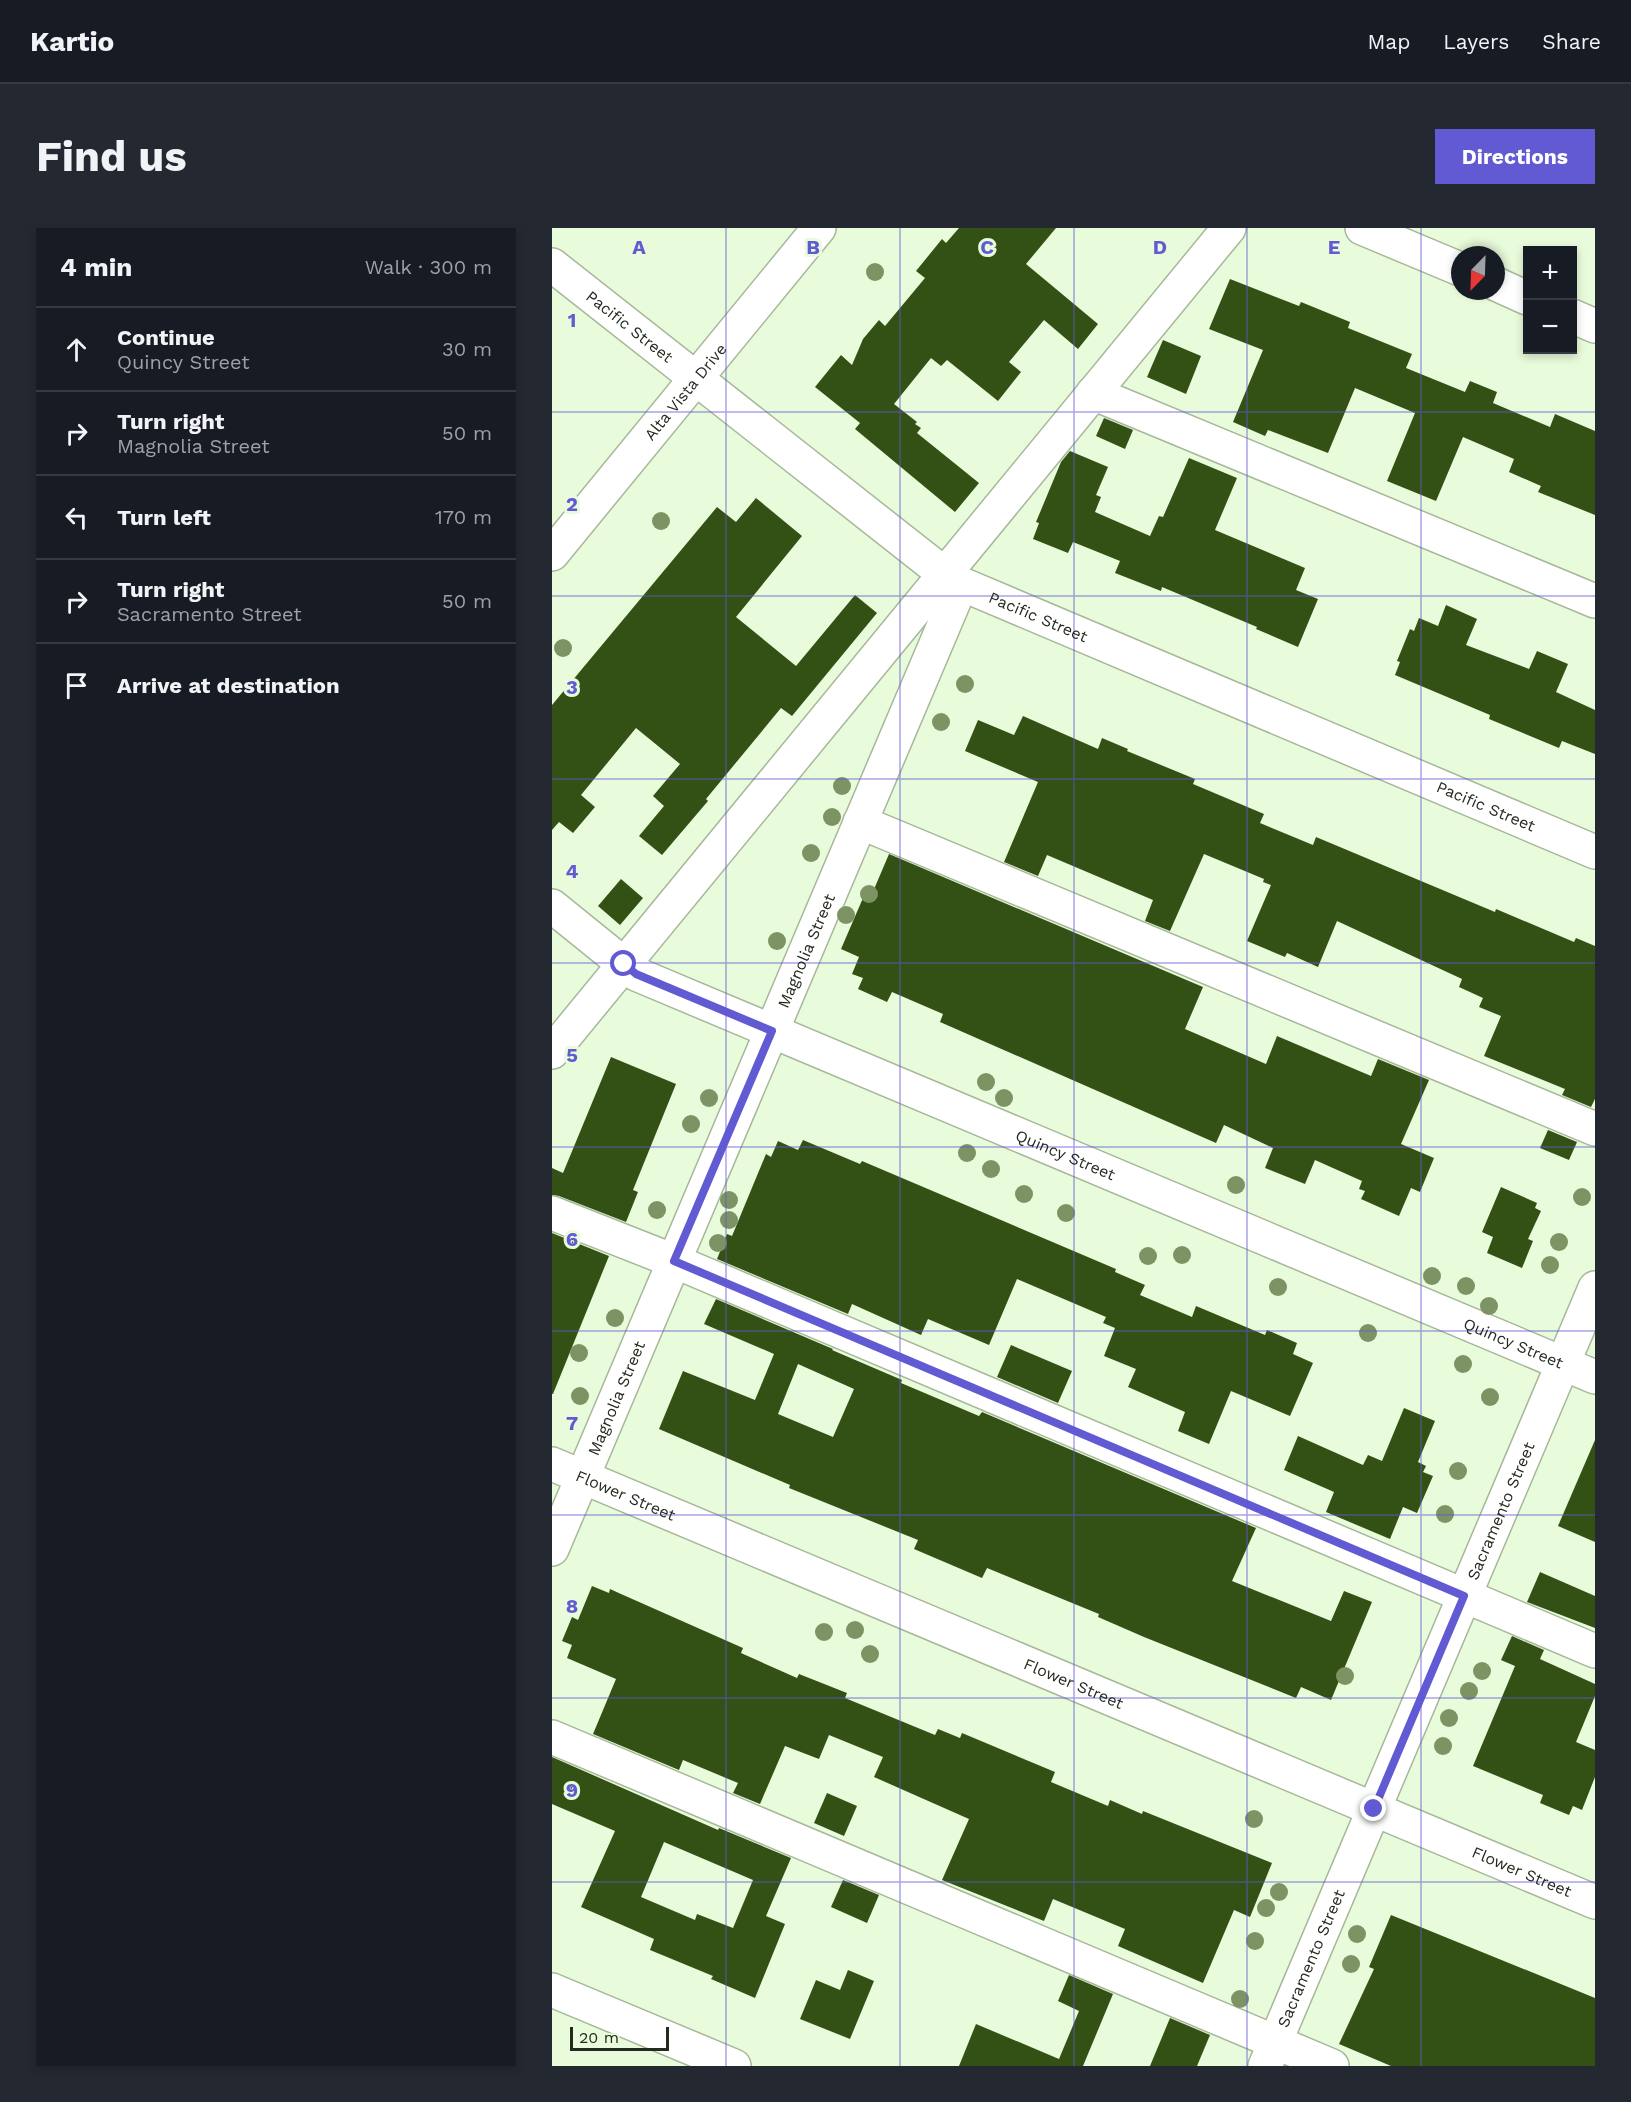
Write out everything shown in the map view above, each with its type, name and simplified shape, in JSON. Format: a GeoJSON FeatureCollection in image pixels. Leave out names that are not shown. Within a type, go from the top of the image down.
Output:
{"type":"FeatureCollection","features":[{"type":"Feature","properties":{"kind":"street","name":"Alta Vista Drive"},"geometry":{"type":"LineString","coordinates":[[552,554],[819,228]]}},
{"type":"Feature","properties":{"kind":"street"},"geometry":{"type":"LineString","coordinates":[[552,1052],[624,964],[953,580],[1093,393],[1229,228]]}},
{"type":"Feature","properties":{"kind":"street"},"geometry":{"type":"LineString","coordinates":[[1362,228],[1451,265]]}},
{"type":"Feature","properties":{"kind":"street","name":"Pacific Street"},"geometry":{"type":"LineString","coordinates":[[552,265],[953,580],[1595,852]]}},
{"type":"Feature","properties":{"kind":"street"},"geometry":{"type":"LineString","coordinates":[[1505,288],[1523,296]]}},
{"type":"Feature","properties":{"kind":"street"},"geometry":{"type":"LineString","coordinates":[[1577,318],[1595,326]]}},
{"type":"Feature","properties":{"kind":"street"},"geometry":{"type":"LineString","coordinates":[[1093,393],[1595,601]]}},
{"type":"Feature","properties":{"kind":"street","name":"Magnolia Street"},"geometry":{"type":"LineString","coordinates":[[552,1549],[860,822],[953,580]]}},
{"type":"Feature","properties":{"kind":"street"},"geometry":{"type":"LineString","coordinates":[[860,822],[1595,1129]]}},
{"type":"Feature","properties":{"kind":"street","name":"Quincy Street"},"geometry":{"type":"LineString","coordinates":[[552,906],[636,974],[1595,1377]]}},
{"type":"Feature","properties":{"kind":"street"},"geometry":{"type":"LineString","coordinates":[[552,1213],[674,1261],[1595,1651]]}},
{"type":"Feature","properties":{"kind":"street","name":"Sacramento Street"},"geometry":{"type":"LineString","coordinates":[[1270,2054],[1595,1288]]}},
{"type":"Feature","properties":{"kind":"street","name":"Flower Street"},"geometry":{"type":"LineString","coordinates":[[552,1464],[1595,1902]]}},
{"type":"Feature","properties":{"kind":"street"},"geometry":{"type":"LineString","coordinates":[[552,1737],[1270,2054],[1332,2066]]}},
{"type":"Feature","properties":{"kind":"street"},"geometry":{"type":"LineString","coordinates":[[552,1990],[734,2066]]}},
{"type":"Feature","properties":{"kind":"building"},"geometry":{"type":"Polygon","coordinates":[[[959,228],[1056,228],[1026,264],[1098,324],[1078,349],[1044,320],[1009,362],[1021,372],[998,401],[947,360],[941,366],[931,358],[894,404],[917,422],[915,424],[921,428],[917,433],[979,483],[955,512],[855,429],[860,423],[815,387],[841,355],[852,365],[863,339],[879,320],[885,326],[925,278],[916,271],[942,239],[946,243],[959,228]]]}},
{"type":"Feature","properties":{"kind":"building"},"geometry":{"type":"Polygon","coordinates":[[[1230,279],[1299,306],[1301,302],[1350,322],[1348,328],[1412,354],[1406,368],[1465,392],[1470,381],[1497,392],[1493,403],[1550,427],[1555,414],[1595,431],[1595,515],[1538,492],[1541,486],[1509,472],[1514,459],[1463,437],[1436,501],[1387,481],[1415,413],[1355,388],[1328,453],[1268,430],[1265,436],[1233,422],[1263,350],[1209,329],[1230,279]]]}},
{"type":"Feature","properties":{"kind":"building"},"geometry":{"type":"Polygon","coordinates":[[[1163,340],[1201,356],[1186,394],[1147,377],[1163,340]]]}},
{"type":"Feature","properties":{"kind":"building"},"geometry":{"type":"Polygon","coordinates":[[[1104,418],[1133,430],[1125,449],[1096,436],[1104,418]]]}},
{"type":"Feature","properties":{"kind":"building"},"geometry":{"type":"Polygon","coordinates":[[[1070,451],[1108,467],[1096,495],[1101,497],[1095,512],[1150,536],[1159,516],[1163,517],[1189,458],[1237,478],[1215,530],[1305,568],[1296,590],[1318,599],[1298,647],[1162,587],[1161,591],[1115,573],[1120,561],[1073,542],[1068,553],[1033,539],[1039,523],[1036,522],[1061,462],[1070,451]]]}},
{"type":"Feature","properties":{"kind":"building"},"geometry":{"type":"Polygon","coordinates":[[[756,498],[802,536],[736,617],[796,666],[855,595],[877,613],[792,716],[781,708],[662,855],[639,836],[664,806],[653,796],[680,764],[636,728],[581,795],[595,807],[573,833],[559,822],[552,830],[552,705],[717,507],[736,522],[756,498]]]}},
{"type":"Feature","properties":{"kind":"building"},"geometry":{"type":"Polygon","coordinates":[[[1446,605],[1477,619],[1466,645],[1529,669],[1537,651],[1568,664],[1556,692],[1595,710],[1595,754],[1562,741],[1559,748],[1489,719],[1490,715],[1395,675],[1400,662],[1397,661],[1410,629],[1414,631],[1419,618],[1438,626],[1446,605]]]}},
{"type":"Feature","properties":{"kind":"building"},"geometry":{"type":"Polygon","coordinates":[[[1023,716],[1098,749],[1102,738],[1128,749],[1127,751],[1195,779],[1193,784],[1264,814],[1260,823],[1313,845],[1316,837],[1495,912],[1496,909],[1574,942],[1576,938],[1595,946],[1595,1099],[1591,1107],[1562,1095],[1565,1089],[1484,1056],[1501,1016],[1479,1007],[1483,998],[1459,987],[1462,979],[1337,921],[1318,967],[1287,953],[1285,957],[1247,941],[1271,885],[1263,882],[1264,879],[1204,854],[1170,931],[1145,921],[1153,900],[1047,855],[1038,876],[1004,862],[1038,782],[965,751],[978,720],[1014,735],[1023,716]]]}},
{"type":"Feature","properties":{"kind":"building"},"geometry":{"type":"Polygon","coordinates":[[[889,854],[1203,987],[1185,1029],[1266,1064],[1277,1036],[1371,1076],[1378,1059],[1429,1080],[1401,1144],[1434,1158],[1420,1192],[1411,1188],[1399,1216],[1361,1199],[1365,1191],[1359,1189],[1362,1181],[1315,1160],[1305,1184],[1265,1168],[1273,1148],[1224,1125],[1216,1143],[940,1022],[943,1014],[892,992],[887,1002],[858,989],[863,978],[852,974],[859,957],[841,949],[863,898],[869,901],[889,854]]]}},
{"type":"Feature","properties":{"kind":"building"},"geometry":{"type":"Polygon","coordinates":[[[621,879],[643,898],[620,925],[598,906],[621,879]]]}},
{"type":"Feature","properties":{"kind":"building"},"geometry":{"type":"Polygon","coordinates":[[[611,1057],[676,1084],[633,1190],[638,1192],[626,1222],[552,1195],[552,1168],[563,1173],[611,1057]]]}},
{"type":"Feature","properties":{"kind":"building"},"geometry":{"type":"Polygon","coordinates":[[[1548,1130],[1577,1142],[1569,1160],[1540,1148],[1548,1130]]]}},
{"type":"Feature","properties":{"kind":"building"},"geometry":{"type":"Polygon","coordinates":[[[803,1140],[860,1164],[862,1161],[1116,1269],[1115,1272],[1145,1285],[1140,1295],[1192,1317],[1196,1306],[1265,1335],[1267,1330],[1297,1343],[1293,1354],[1313,1363],[1290,1416],[1231,1391],[1209,1444],[1178,1431],[1185,1412],[1128,1387],[1136,1369],[1104,1356],[1115,1328],[1103,1323],[1106,1317],[1017,1279],[989,1345],[928,1319],[921,1335],[852,1304],[848,1314],[717,1259],[727,1234],[732,1236],[766,1154],[771,1157],[778,1141],[798,1150],[803,1140]]]}},
{"type":"Feature","properties":{"kind":"building"},"geometry":{"type":"Polygon","coordinates":[[[1501,1187],[1537,1203],[1535,1208],[1541,1211],[1528,1239],[1533,1241],[1522,1268],[1487,1253],[1493,1237],[1482,1232],[1501,1187]]]}},
{"type":"Feature","properties":{"kind":"building"},"geometry":{"type":"Polygon","coordinates":[[[552,1233],[609,1256],[553,1394],[552,1394],[552,1233]]]}},
{"type":"Feature","properties":{"kind":"building"},"geometry":{"type":"Polygon","coordinates":[[[716,1299],[902,1380],[901,1383],[979,1416],[982,1412],[1256,1528],[1232,1581],[1331,1621],[1344,1591],[1372,1602],[1331,1700],[1301,1687],[1296,1698],[1144,1637],[1098,1617],[1099,1614],[987,1568],[982,1578],[914,1549],[918,1540],[789,1488],[790,1485],[659,1429],[683,1371],[755,1400],[774,1354],[704,1324],[716,1299]],[[798,1364],[778,1414],[833,1437],[854,1389],[798,1364]]]}},
{"type":"Feature","properties":{"kind":"building"},"geometry":{"type":"Polygon","coordinates":[[[1011,1345],[1072,1371],[1058,1403],[997,1377],[1011,1345]]]}},
{"type":"Feature","properties":{"kind":"building"},"geometry":{"type":"Polygon","coordinates":[[[1404,1408],[1435,1421],[1418,1462],[1426,1466],[1423,1472],[1433,1476],[1417,1513],[1403,1507],[1390,1539],[1326,1512],[1334,1492],[1284,1470],[1298,1436],[1363,1465],[1368,1455],[1382,1461],[1404,1408]]]}},
{"type":"Feature","properties":{"kind":"building"},"geometry":{"type":"Polygon","coordinates":[[[1595,1440],[1595,1542],[1558,1526],[1595,1440]]]}},
{"type":"Feature","properties":{"kind":"building"},"geometry":{"type":"Polygon","coordinates":[[[1540,1572],[1595,1596],[1595,1628],[1527,1602],[1540,1572]]]}},
{"type":"Feature","properties":{"kind":"building"},"geometry":{"type":"Polygon","coordinates":[[[592,1586],[609,1593],[610,1589],[743,1648],[741,1653],[797,1678],[799,1674],[847,1693],[845,1698],[935,1735],[938,1729],[960,1738],[962,1733],[1055,1772],[1051,1782],[1108,1806],[1110,1800],[1142,1814],[1143,1811],[1272,1863],[1250,1917],[1234,1910],[1203,1983],[1118,1946],[1125,1929],[1053,1899],[1044,1921],[942,1880],[969,1819],[874,1777],[883,1757],[829,1735],[819,1759],[785,1746],[760,1804],[733,1793],[738,1783],[683,1760],[679,1770],[593,1734],[616,1679],[567,1658],[572,1645],[562,1641],[572,1617],[578,1620],[592,1586]]]}},
{"type":"Feature","properties":{"kind":"building"},"geometry":{"type":"Polygon","coordinates":[[[1512,1636],[1544,1650],[1540,1659],[1595,1684],[1595,1696],[1576,1742],[1595,1750],[1595,1777],[1582,1810],[1573,1806],[1569,1815],[1540,1803],[1543,1795],[1473,1766],[1515,1666],[1501,1660],[1512,1636]]]}},
{"type":"Feature","properties":{"kind":"building"},"geometry":{"type":"Polygon","coordinates":[[[552,1757],[718,1830],[719,1828],[791,1858],[766,1916],[785,1924],[755,1998],[711,1979],[713,1976],[650,1950],[654,1939],[581,1907],[615,1831],[552,1804],[552,1757]],[[664,1842],[641,1897],[695,1920],[697,1914],[733,1928],[753,1880],[664,1842]]]}},
{"type":"Feature","properties":{"kind":"building"},"geometry":{"type":"Polygon","coordinates":[[[827,1793],[857,1806],[844,1836],[814,1823],[827,1793]]]}},
{"type":"Feature","properties":{"kind":"building"},"geometry":{"type":"Polygon","coordinates":[[[843,1880],[879,1895],[867,1923],[831,1907],[843,1880]]]}},
{"type":"Feature","properties":{"kind":"building"},"geometry":{"type":"Polygon","coordinates":[[[1391,1915],[1595,1998],[1595,2066],[1391,2066],[1339,2044],[1374,1969],[1369,1967],[1391,1915]]]}},
{"type":"Feature","properties":{"kind":"building"},"geometry":{"type":"Polygon","coordinates":[[[848,1970],[874,1981],[850,2039],[800,2019],[816,1980],[840,1990],[848,1970]]]}},
{"type":"Feature","properties":{"kind":"building"},"geometry":{"type":"Polygon","coordinates":[[[1069,1975],[1113,1994],[1083,2066],[959,2066],[976,2024],[1059,2059],[1079,2011],[1058,2001],[1069,1975]]]}},
{"type":"Feature","properties":{"kind":"building"},"geometry":{"type":"Polygon","coordinates":[[[1170,2018],[1210,2035],[1197,2066],[1150,2066],[1170,2018]]]}},
{"type":"Feature","properties":{"kind":"route"},"geometry":{"type":"LineString","coordinates":[[624,964],[636,974],[772,1031],[674,1261],[1464,1596],[1374,1809]]}}]}
